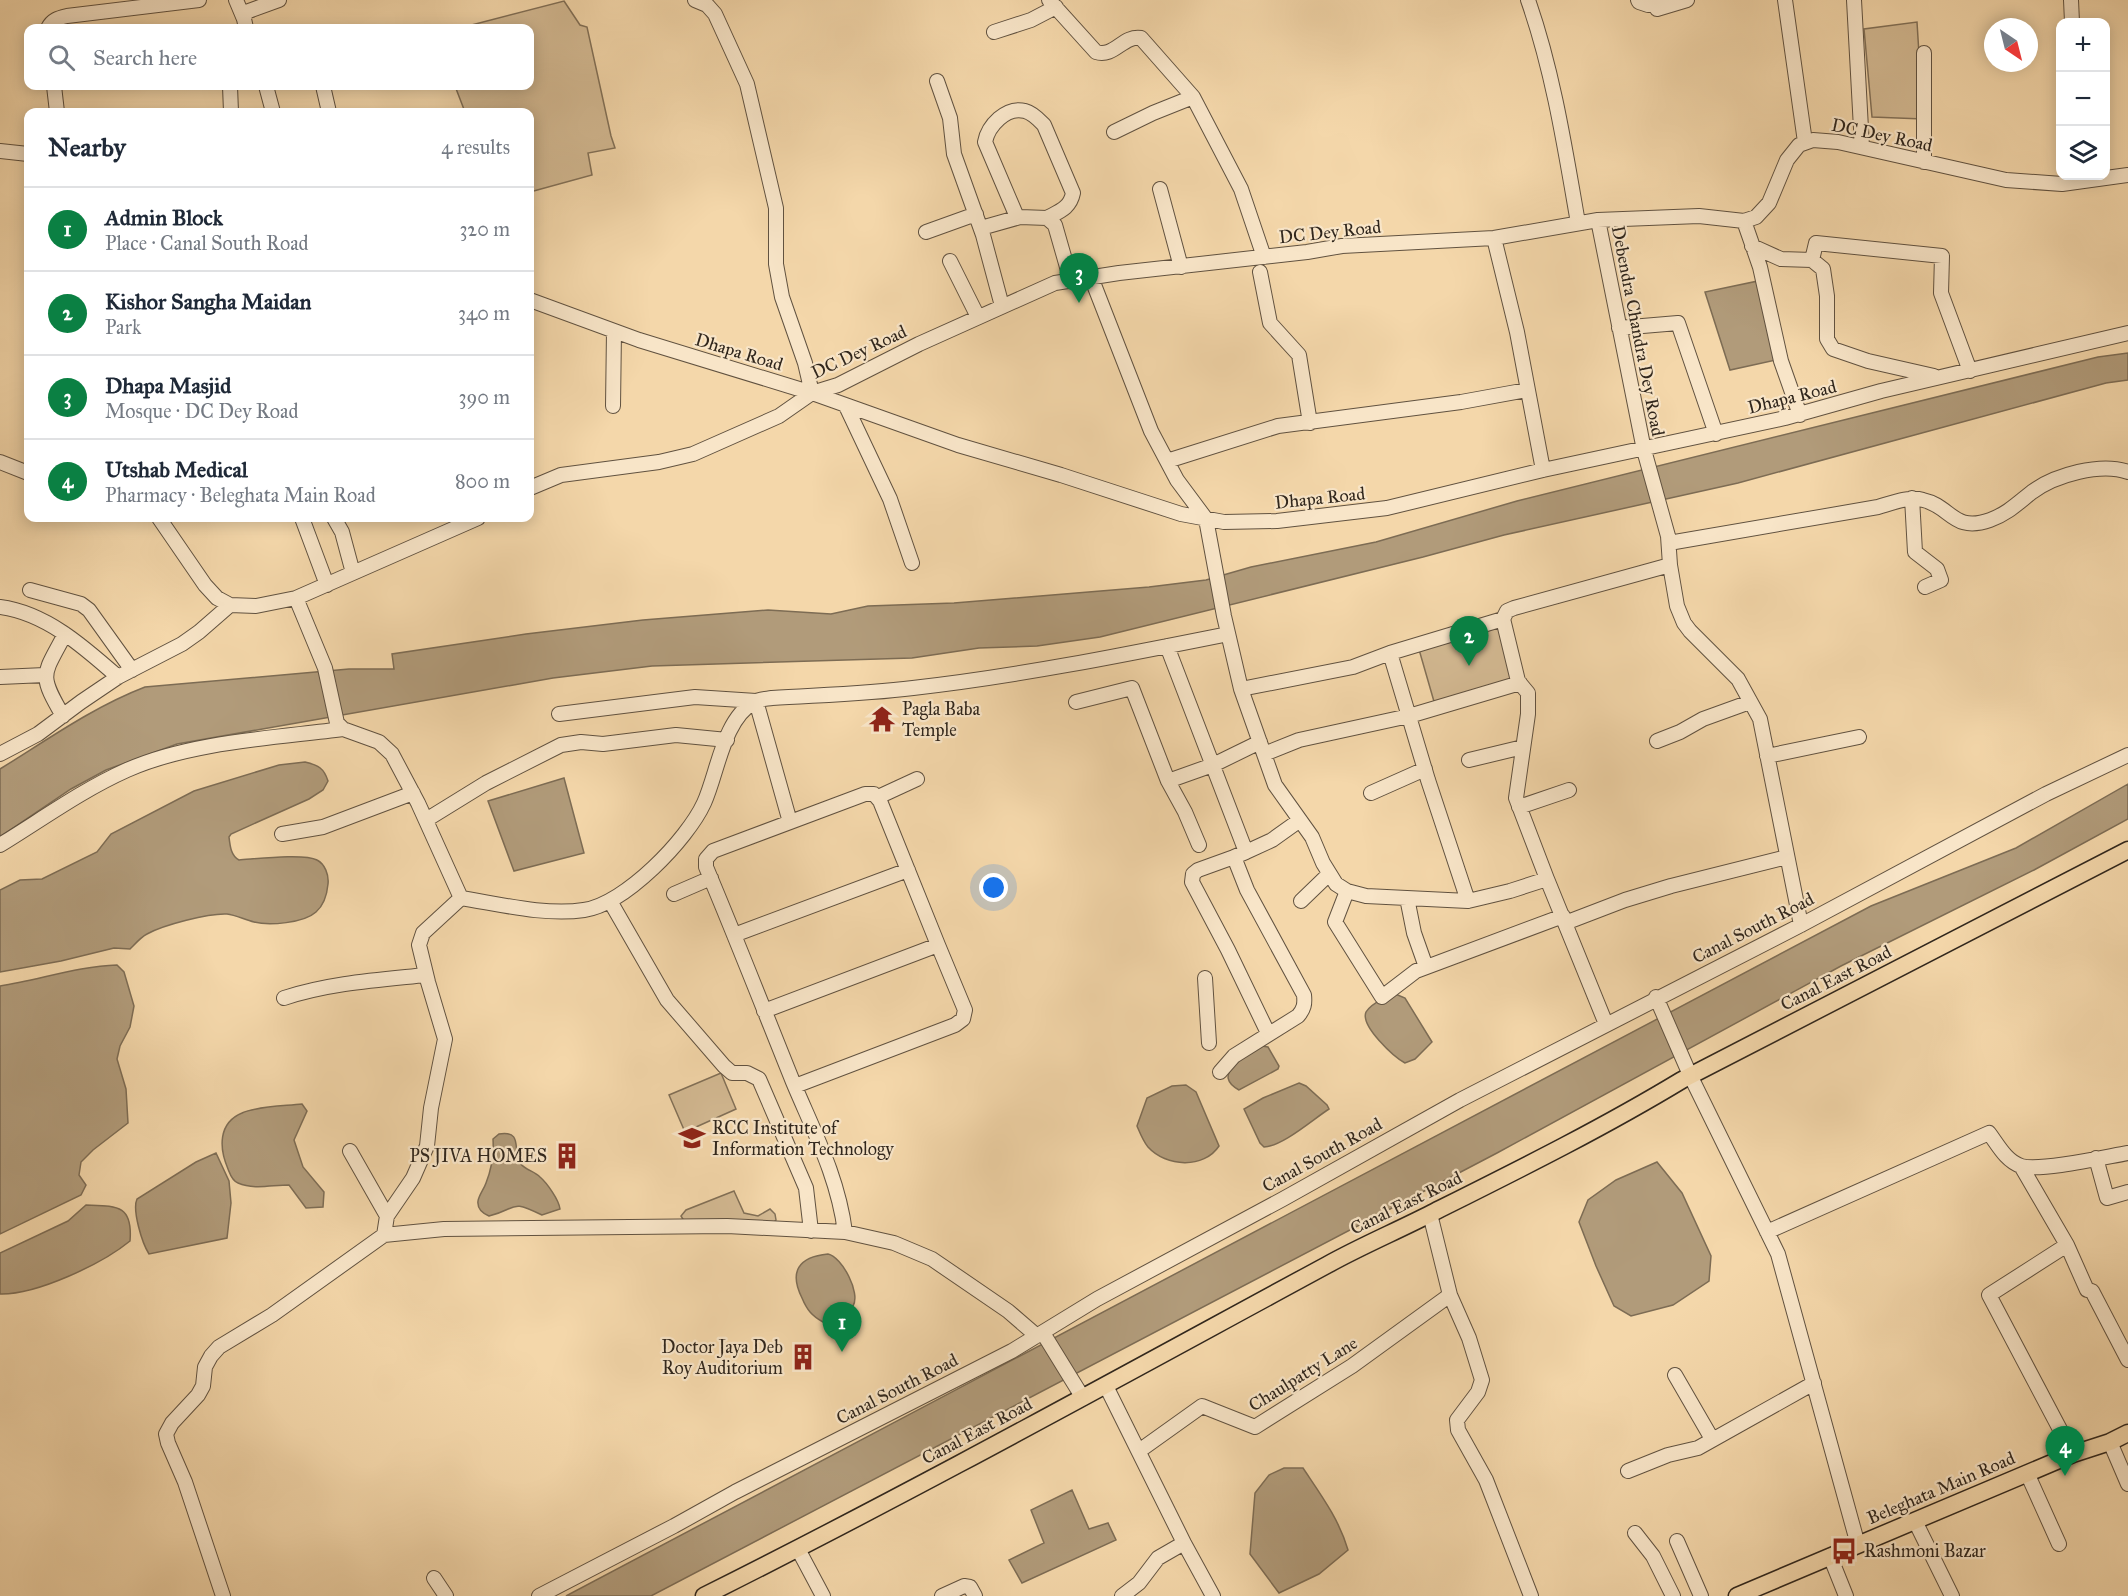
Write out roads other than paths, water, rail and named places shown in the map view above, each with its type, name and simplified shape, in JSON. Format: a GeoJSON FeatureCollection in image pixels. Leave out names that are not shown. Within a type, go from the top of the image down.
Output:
{"type":"FeatureCollection","features":[{"type":"Feature","properties":{"kind":"main road","name":"Canal East Road"},"geometry":{"type":"LineString","coordinates":[[704,1596],[798,1549],[1080,1393],[1106,1386],[1329,1264],[1627,1113],[1690,1076],[2128,850]]}},
{"type":"Feature","properties":{"kind":"main road","name":"Beleghata Main Road"},"geometry":{"type":"LineString","coordinates":[[1737,1596],[2027,1473],[2128,1433]]}},
{"type":"Feature","properties":{"kind":"street"},"geometry":{"type":"LineString","coordinates":[[50,24],[57,18],[67,16],[199,0]]}},
{"type":"Feature","properties":{"kind":"street"},"geometry":{"type":"LineString","coordinates":[[236,0],[245,24]]}},
{"type":"Feature","properties":{"kind":"street"},"geometry":{"type":"LineString","coordinates":[[245,24],[246,12],[279,0]]}},
{"type":"Feature","properties":{"kind":"street"},"geometry":{"type":"LineString","coordinates":[[1528,0],[1540,33],[1578,223]]}},
{"type":"Feature","properties":{"kind":"street"},"geometry":{"type":"LineString","coordinates":[[1638,0],[1648,5],[1657,4],[1657,9],[1687,0]]}},
{"type":"Feature","properties":{"kind":"street"},"geometry":{"type":"LineString","coordinates":[[1785,0],[1805,142]]}},
{"type":"Feature","properties":{"kind":"street"},"geometry":{"type":"LineString","coordinates":[[1854,0],[1862,147]]}},
{"type":"Feature","properties":{"kind":"street"},"geometry":{"type":"LineString","coordinates":[[2071,0],[2072,18]]}},
{"type":"Feature","properties":{"kind":"street"},"geometry":{"type":"LineString","coordinates":[[707,2],[721,23],[747,84],[776,208],[776,264],[782,297],[805,363],[812,393]]}},
{"type":"Feature","properties":{"kind":"street"},"geometry":{"type":"LineString","coordinates":[[994,32],[1018,26],[1052,4],[1096,52],[1101,54],[1108,53],[1131,38],[1141,38],[1193,97],[1241,189],[1264,257]]}},
{"type":"Feature","properties":{"kind":"street"},"geometry":{"type":"LineString","coordinates":[[1924,53],[1924,162]]}},
{"type":"Feature","properties":{"kind":"street"},"geometry":{"type":"LineString","coordinates":[[937,81],[950,118],[954,154],[981,228],[1002,306]]}},
{"type":"Feature","properties":{"kind":"street"},"geometry":{"type":"LineString","coordinates":[[54,90],[57,108]]}},
{"type":"Feature","properties":{"kind":"street"},"geometry":{"type":"LineString","coordinates":[[230,90],[231,108]]}},
{"type":"Feature","properties":{"kind":"street"},"geometry":{"type":"LineString","coordinates":[[267,90],[272,108]]}},
{"type":"Feature","properties":{"kind":"street"},"geometry":{"type":"LineString","coordinates":[[324,90],[328,108]]}},
{"type":"Feature","properties":{"kind":"street"},"geometry":{"type":"LineString","coordinates":[[1114,132],[1193,97]]}},
{"type":"Feature","properties":{"kind":"street"},"geometry":{"type":"LineString","coordinates":[[981,228],[1017,217],[1047,218],[1068,207],[1071,202],[1073,193],[1044,125],[1025,111],[1012,112],[995,121],[987,131],[985,142],[1017,217]]}},
{"type":"Feature","properties":{"kind":"street","name":"DC Dey Road"},"geometry":{"type":"LineString","coordinates":[[534,486],[561,475],[659,462],[693,454],[779,416],[812,393],[838,385],[978,317],[1055,283],[1342,246],[1494,238],[1598,220],[1699,216],[1744,221],[1756,217],[1769,203],[1787,160],[1799,145],[1813,140],[1838,142],[2006,180],[2056,180]]}},
{"type":"Feature","properties":{"kind":"street"},"geometry":{"type":"LineString","coordinates":[[0,151],[24,153]]}},
{"type":"Feature","properties":{"kind":"street","name":"DC Dey Road"},"geometry":{"type":"LineString","coordinates":[[2110,176],[2128,175]]}},
{"type":"Feature","properties":{"kind":"street"},"geometry":{"type":"LineString","coordinates":[[1160,189],[1181,267]]}},
{"type":"Feature","properties":{"kind":"street"},"geometry":{"type":"LineString","coordinates":[[926,232],[976,214]]}},
{"type":"Feature","properties":{"kind":"street"},"geometry":{"type":"LineString","coordinates":[[1047,218],[1055,225],[1071,281]]}},
{"type":"Feature","properties":{"kind":"street","name":"Debendra Chandra Dey Road"},"geometry":{"type":"LineString","coordinates":[[1598,220],[1644,450],[1668,540],[1677,606],[1684,623],[1737,679],[1760,719],[1801,925]]}},
{"type":"Feature","properties":{"kind":"street"},"geometry":{"type":"LineString","coordinates":[[1744,221],[1760,267],[1781,361],[1800,415]]}},
{"type":"Feature","properties":{"kind":"street"},"geometry":{"type":"LineString","coordinates":[[1494,238],[1516,332],[1543,470]]}},
{"type":"Feature","properties":{"kind":"street"},"geometry":{"type":"LineString","coordinates":[[1812,260],[1816,243],[1942,256],[1941,293],[1970,371]]}},
{"type":"Feature","properties":{"kind":"street"},"geometry":{"type":"LineString","coordinates":[[1752,246],[1781,259],[1812,260],[1823,269],[1827,296],[1827,339],[1833,349],[1868,361],[1939,378]]}},
{"type":"Feature","properties":{"kind":"street"},"geometry":{"type":"LineString","coordinates":[[950,261],[978,317]]}},
{"type":"Feature","properties":{"kind":"street"},"geometry":{"type":"LineString","coordinates":[[1260,272],[1270,323],[1299,355],[1310,423]]}},
{"type":"Feature","properties":{"kind":"street"},"geometry":{"type":"LineString","coordinates":[[1091,277],[1151,431],[1177,480],[1206,519],[1224,616],[1241,689],[1275,784],[1312,837],[1336,884],[1347,891],[1366,896],[1468,901],[1547,879]]}},
{"type":"Feature","properties":{"kind":"street","name":"Dhapa Road"},"geometry":{"type":"LineString","coordinates":[[534,301],[614,331],[812,393],[958,445],[1181,513],[1224,522],[1277,521],[1387,508],[1543,470],[1800,415],[1939,378],[2128,333]]}},
{"type":"Feature","properties":{"kind":"street"},"geometry":{"type":"LineString","coordinates":[[1619,328],[1678,323],[1716,434]]}},
{"type":"Feature","properties":{"kind":"street"},"geometry":{"type":"LineString","coordinates":[[613,406],[614,331]]}},
{"type":"Feature","properties":{"kind":"street"},"geometry":{"type":"LineString","coordinates":[[1167,461],[1278,426],[1461,402],[1527,390]]}},
{"type":"Feature","properties":{"kind":"street"},"geometry":{"type":"LineString","coordinates":[[846,406],[890,499],[912,563]]}},
{"type":"Feature","properties":{"kind":"street"},"geometry":{"type":"LineString","coordinates":[[0,462],[24,472]]}},
{"type":"Feature","properties":{"kind":"street"},"geometry":{"type":"LineString","coordinates":[[1668,540],[1833,515],[1912,498],[1933,503],[1957,522],[1989,521],[2010,511],[2033,492],[2063,477],[2099,468],[2117,468],[2128,472]]}},
{"type":"Feature","properties":{"kind":"street"},"geometry":{"type":"LineString","coordinates":[[1912,498],[1915,552],[1937,569],[1941,580],[1925,587]]}},
{"type":"Feature","properties":{"kind":"street"},"geometry":{"type":"LineString","coordinates":[[162,522],[205,585],[217,598],[230,605],[256,606],[296,598],[469,522]]}},
{"type":"Feature","properties":{"kind":"street"},"geometry":{"type":"LineString","coordinates":[[303,522],[327,585]]}},
{"type":"Feature","properties":{"kind":"street"},"geometry":{"type":"LineString","coordinates":[[336,522],[342,532],[353,573]]}},
{"type":"Feature","properties":{"kind":"street"},"geometry":{"type":"LineString","coordinates":[[1606,1024],[1516,798],[1528,693],[1520,683],[1503,619],[1507,611],[1514,608],[1670,565]]}},
{"type":"Feature","properties":{"kind":"street"},"geometry":{"type":"LineString","coordinates":[[30,590],[81,604],[96,618],[132,670]]}},
{"type":"Feature","properties":{"kind":"street"},"geometry":{"type":"LineString","coordinates":[[296,598],[325,668],[340,726]]}},
{"type":"Feature","properties":{"kind":"street"},"geometry":{"type":"LineString","coordinates":[[0,754],[38,734],[118,677],[182,644],[230,605]]}},
{"type":"Feature","properties":{"kind":"street"},"geometry":{"type":"LineString","coordinates":[[0,608],[14,609],[30,615],[64,634],[118,677]]}},
{"type":"Feature","properties":{"kind":"street"},"geometry":{"type":"LineString","coordinates":[[1241,689],[1353,667],[1390,652],[1503,619]]}},
{"type":"Feature","properties":{"kind":"street"},"geometry":{"type":"LineString","coordinates":[[63,716],[47,688],[45,675],[64,634]]}},
{"type":"Feature","properties":{"kind":"street"},"geometry":{"type":"LineString","coordinates":[[559,714],[695,697],[756,701],[912,688],[1073,665],[1228,634]]}},
{"type":"Feature","properties":{"kind":"street"},"geometry":{"type":"LineString","coordinates":[[1167,646],[1213,765],[1240,855],[1247,890],[1304,995],[1305,1003],[1298,1016],[1234,1056],[1220,1072]]}},
{"type":"Feature","properties":{"kind":"street"},"geometry":{"type":"LineString","coordinates":[[1390,652],[1468,901]]}},
{"type":"Feature","properties":{"kind":"street"},"geometry":{"type":"LineString","coordinates":[[0,677],[45,675]]}},
{"type":"Feature","properties":{"kind":"street"},"geometry":{"type":"LineString","coordinates":[[1168,781],[1262,748],[1409,716],[1520,683]]}},
{"type":"Feature","properties":{"kind":"street"},"geometry":{"type":"LineString","coordinates":[[1076,702],[1132,688],[1168,781],[1199,844]]}},
{"type":"Feature","properties":{"kind":"street"},"geometry":{"type":"LineString","coordinates":[[461,898],[561,912],[586,910],[610,901],[653,869],[692,823],[703,805],[732,723],[756,701]]}},
{"type":"Feature","properties":{"kind":"street"},"geometry":{"type":"LineString","coordinates":[[756,701],[790,822]]}},
{"type":"Feature","properties":{"kind":"street"},"geometry":{"type":"LineString","coordinates":[[1657,741],[1680,732],[1703,719],[1750,702]]}},
{"type":"Feature","properties":{"kind":"street"},"geometry":{"type":"LineString","coordinates":[[0,845],[96,786],[127,770],[157,759],[207,747],[340,726],[379,742],[392,754],[426,820],[461,898]]}},
{"type":"Feature","properties":{"kind":"street"},"geometry":{"type":"LineString","coordinates":[[426,820],[486,783],[571,742],[603,744],[676,735],[727,740]]}},
{"type":"Feature","properties":{"kind":"street"},"geometry":{"type":"LineString","coordinates":[[1767,756],[1859,737]]}},
{"type":"Feature","properties":{"kind":"street"},"geometry":{"type":"LineString","coordinates":[[1469,760],[1523,747]]}},
{"type":"Feature","properties":{"kind":"street","name":"Canal South Road"},"geometry":{"type":"LineString","coordinates":[[539,1596],[675,1526],[735,1492],[1042,1336],[1097,1299],[1460,1100],[1801,925],[2046,794],[2128,755]]}},
{"type":"Feature","properties":{"kind":"street"},"geometry":{"type":"LineString","coordinates":[[1371,793],[1425,769]]}},
{"type":"Feature","properties":{"kind":"street"},"geometry":{"type":"LineString","coordinates":[[878,797],[917,779]]}},
{"type":"Feature","properties":{"kind":"street"},"geometry":{"type":"LineString","coordinates":[[1519,807],[1569,790]]}},
{"type":"Feature","properties":{"kind":"street"},"geometry":{"type":"LineString","coordinates":[[282,834],[323,827],[413,793]]}},
{"type":"Feature","properties":{"kind":"street"},"geometry":{"type":"LineString","coordinates":[[795,1086],[955,1025],[963,1019],[965,1010],[878,797],[874,794],[865,794],[713,851],[706,859],[706,867],[764,1011],[795,1086],[832,1174],[840,1198],[845,1232]]}},
{"type":"Feature","properties":{"kind":"street"},"geometry":{"type":"LineString","coordinates":[[1268,1034],[1192,882],[1193,874],[1272,840],[1300,820]]}},
{"type":"Feature","properties":{"kind":"street"},"geometry":{"type":"LineString","coordinates":[[1347,891],[1335,922],[1382,997],[1416,971],[1426,967],[1625,900],[1787,856]]}},
{"type":"Feature","properties":{"kind":"street"},"geometry":{"type":"LineString","coordinates":[[734,935],[908,870]]}},
{"type":"Feature","properties":{"kind":"street"},"geometry":{"type":"LineString","coordinates":[[1301,901],[1329,874]]}},
{"type":"Feature","properties":{"kind":"street"},"geometry":{"type":"LineString","coordinates":[[674,894],[711,878]]}},
{"type":"Feature","properties":{"kind":"street"},"geometry":{"type":"LineString","coordinates":[[384,1235],[387,1216],[413,1178],[427,1146],[431,1108],[446,1039],[419,945],[423,933],[461,898]]}},
{"type":"Feature","properties":{"kind":"street"},"geometry":{"type":"LineString","coordinates":[[1407,898],[1414,933],[1426,967]]}},
{"type":"Feature","properties":{"kind":"street"},"geometry":{"type":"LineString","coordinates":[[610,901],[655,982],[677,1013],[732,1073],[747,1073],[759,1079],[806,1188],[812,1231]]}},
{"type":"Feature","properties":{"kind":"street"},"geometry":{"type":"LineString","coordinates":[[764,1011],[938,945]]}},
{"type":"Feature","properties":{"kind":"street"},"geometry":{"type":"LineString","coordinates":[[284,998],[334,985],[426,975]]}},
{"type":"Feature","properties":{"kind":"street"},"geometry":{"type":"LineString","coordinates":[[1205,978],[1209,1043]]}},
{"type":"Feature","properties":{"kind":"street"},"geometry":{"type":"LineString","coordinates":[[1656,998],[1690,1076],[1781,1264],[1858,1545]]}},
{"type":"Feature","properties":{"kind":"street"},"geometry":{"type":"LineString","coordinates":[[1767,1232],[1989,1133],[2006,1157],[2021,1166],[2039,1168],[2128,1153]]}},
{"type":"Feature","properties":{"kind":"street"},"geometry":{"type":"LineString","coordinates":[[350,1151],[387,1216]]}},
{"type":"Feature","properties":{"kind":"street"},"geometry":{"type":"LineString","coordinates":[[2096,1158],[2107,1198],[2128,1192]]}},
{"type":"Feature","properties":{"kind":"street"},"geometry":{"type":"LineString","coordinates":[[2021,1166],[2067,1245],[2087,1290],[2092,1291],[2128,1360]]}},
{"type":"Feature","properties":{"kind":"street"},"geometry":{"type":"LineString","coordinates":[[1430,1214],[1450,1295],[1469,1338],[1482,1380],[1478,1392],[1458,1420],[1458,1430],[1486,1480],[1531,1596]]}},
{"type":"Feature","properties":{"kind":"street"},"geometry":{"type":"LineString","coordinates":[[223,1596],[185,1482],[166,1434],[172,1423],[198,1395],[203,1386],[205,1367],[219,1347],[272,1315],[384,1235],[444,1229],[727,1226],[845,1232],[894,1243],[932,1259],[1042,1336],[1080,1393]]}},
{"type":"Feature","properties":{"kind":"street"},"geometry":{"type":"LineString","coordinates":[[2067,1245],[1989,1295],[2073,1454]]}},
{"type":"Feature","properties":{"kind":"street","name":"Chaulpatty Lane"},"geometry":{"type":"LineString","coordinates":[[1138,1450],[1202,1406],[1255,1427],[1352,1366],[1450,1295]]}},
{"type":"Feature","properties":{"kind":"street"},"geometry":{"type":"LineString","coordinates":[[1675,1375],[1712,1439]]}},
{"type":"Feature","properties":{"kind":"street"},"geometry":{"type":"LineString","coordinates":[[1628,1471],[1668,1455],[1698,1448],[1814,1383]]}},
{"type":"Feature","properties":{"kind":"street"},"geometry":{"type":"LineString","coordinates":[[1106,1386],[1213,1596]]}},
{"type":"Feature","properties":{"kind":"street"},"geometry":{"type":"LineString","coordinates":[[2110,1442],[2128,1484]]}},
{"type":"Feature","properties":{"kind":"street"},"geometry":{"type":"LineString","coordinates":[[2027,1473],[2059,1544]]}},
{"type":"Feature","properties":{"kind":"street"},"geometry":{"type":"LineString","coordinates":[[1915,1521],[1952,1596]]}},
{"type":"Feature","properties":{"kind":"street"},"geometry":{"type":"LineString","coordinates":[[1635,1533],[1653,1556],[1673,1596]]}},
{"type":"Feature","properties":{"kind":"street"},"geometry":{"type":"LineString","coordinates":[[1677,1541],[1701,1596]]}},
{"type":"Feature","properties":{"kind":"street"},"geometry":{"type":"LineString","coordinates":[[1122,1596],[1138,1583],[1158,1558],[1184,1543]]}},
{"type":"Feature","properties":{"kind":"street"},"geometry":{"type":"LineString","coordinates":[[798,1549],[823,1596]]}},
{"type":"Feature","properties":{"kind":"street"},"geometry":{"type":"LineString","coordinates":[[1830,1556],[1845,1596]]}},
{"type":"Feature","properties":{"kind":"street"},"geometry":{"type":"LineString","coordinates":[[434,1578],[446,1596]]}},
{"type":"Feature","properties":{"kind":"street"},"geometry":{"type":"LineString","coordinates":[[942,1596],[964,1586],[970,1587],[975,1596]]}},
{"type":"Feature","properties":{"kind":"place","name":"Dhapa Masjid"},"geometry":{"type":"Point","coordinates":[1079,303]}},
{"type":"Feature","properties":{"kind":"place","name":"Kishor Sangha Maidan"},"geometry":{"type":"Point","coordinates":[1469,666]}},
{"type":"Feature","properties":{"kind":"place","name":"Pagla Baba Temple"},"geometry":{"type":"Point","coordinates":[882,719]}},
{"type":"Feature","properties":{"kind":"place","name":"RCC Institute of Information Technology"},"geometry":{"type":"Point","coordinates":[692,1138]}},
{"type":"Feature","properties":{"kind":"place","name":"PS JIVA HOMES"},"geometry":{"type":"Point","coordinates":[567,1156]}},
{"type":"Feature","properties":{"kind":"place","name":"Admin Block"},"geometry":{"type":"Point","coordinates":[842,1352]}},
{"type":"Feature","properties":{"kind":"place","name":"Doctor Jaya Deb Roy Auditorium"},"geometry":{"type":"Point","coordinates":[803,1357]}},
{"type":"Feature","properties":{"kind":"place","name":"Utshab Medical"},"geometry":{"type":"Point","coordinates":[2065,1476]}},
{"type":"Feature","properties":{"kind":"place","name":"Rashmoni Bazar"},"geometry":{"type":"Point","coordinates":[1844,1551]}}]}
